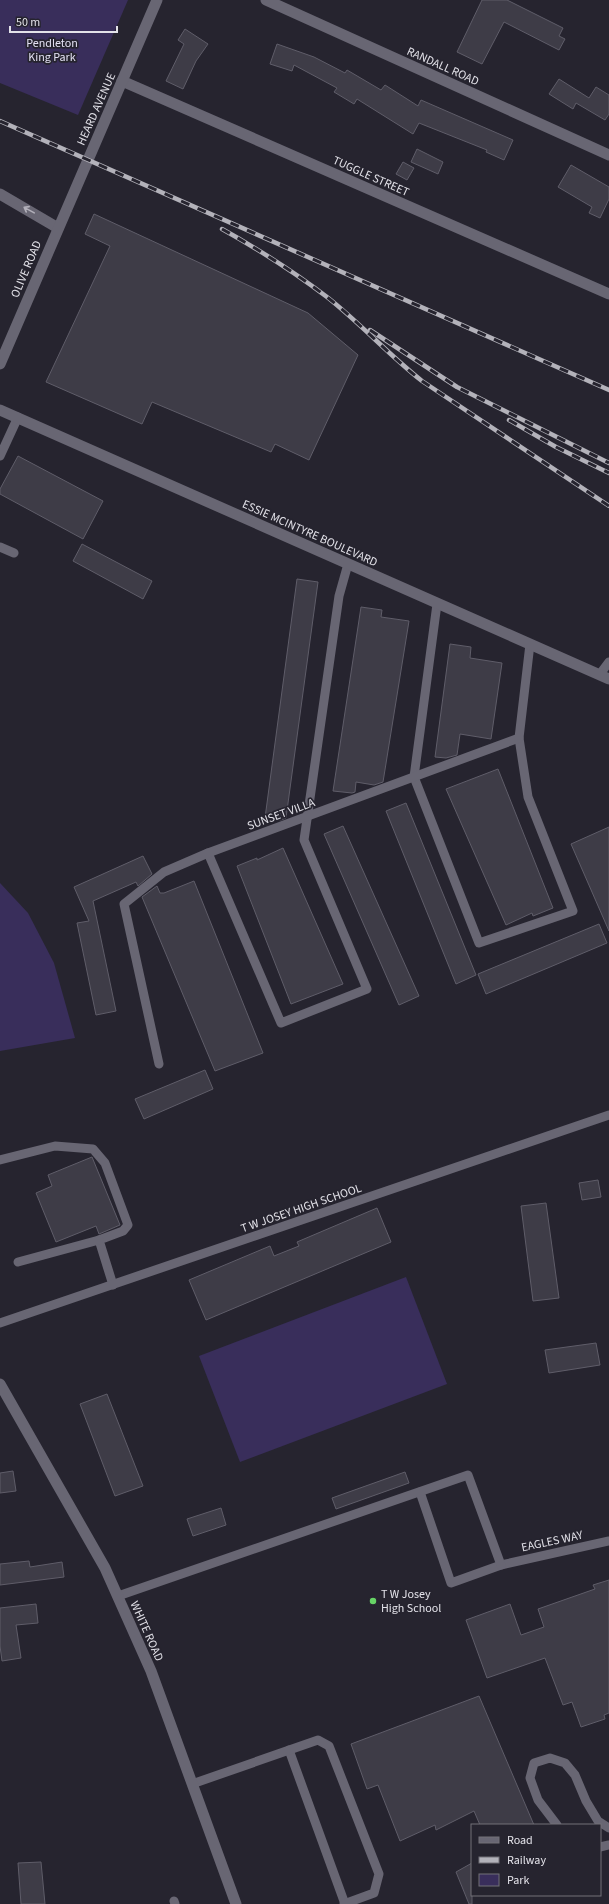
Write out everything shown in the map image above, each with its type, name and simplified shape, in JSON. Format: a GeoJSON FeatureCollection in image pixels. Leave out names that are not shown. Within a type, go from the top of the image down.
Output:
{"type":"FeatureCollection","features":[{"type":"Feature","properties":{"kind":"street","name":"HEARD AVENUE"},"geometry":{"type":"LineString","coordinates":[[58,228],[157,0]]}},
{"type":"Feature","properties":{"kind":"street","name":"RANDALL ROAD"},"geometry":{"type":"LineString","coordinates":[[266,0],[609,155]]}},
{"type":"Feature","properties":{"kind":"street","name":"TUGGLE STREET"},"geometry":{"type":"LineString","coordinates":[[122,81],[609,294]]}},
{"type":"Feature","properties":{"kind":"street"},"geometry":{"type":"LineString","coordinates":[[0,194],[58,228]]}},
{"type":"Feature","properties":{"kind":"street","name":"OLIVE ROAD"},"geometry":{"type":"LineString","coordinates":[[0,364],[58,228]]}},
{"type":"Feature","properties":{"kind":"street","name":"ESSIE MCINTYRE BOULEVARD"},"geometry":{"type":"LineString","coordinates":[[0,410],[437,604],[604,676]]}},
{"type":"Feature","properties":{"kind":"street","name":"WHITE ROAD"},"geometry":{"type":"LineString","coordinates":[[0,1384],[105,1568],[118,1596],[151,1671],[236,1904]]}},
{"type":"Feature","properties":{"kind":"lane"},"geometry":{"type":"LineString","coordinates":[[0,456],[18,418]]}},
{"type":"Feature","properties":{"kind":"lane"},"geometry":{"type":"LineString","coordinates":[[0,547],[14,553]]}},
{"type":"Feature","properties":{"kind":"lane"},"geometry":{"type":"LineString","coordinates":[[208,853],[281,1023],[367,989],[304,840],[306,817],[339,596],[348,564]]}},
{"type":"Feature","properties":{"kind":"lane"},"geometry":{"type":"LineString","coordinates":[[437,604],[414,777],[479,943],[573,911],[528,797],[519,738],[530,644]]}},
{"type":"Feature","properties":{"kind":"lane"},"geometry":{"type":"LineString","coordinates":[[604,676],[609,662]]}},
{"type":"Feature","properties":{"kind":"lane","name":"SUNSET VILLA"},"geometry":{"type":"LineString","coordinates":[[159,1064],[124,904],[164,872],[208,853],[519,738]]}},
{"type":"Feature","properties":{"kind":"lane","name":"T W JOSEY HIGH SCHOOL"},"geometry":{"type":"LineString","coordinates":[[0,1324],[609,1115]]}},
{"type":"Feature","properties":{"kind":"lane"},"geometry":{"type":"LineString","coordinates":[[0,1160],[55,1146],[93,1149],[106,1163],[128,1225],[123,1231],[99,1240],[18,1262]]}},
{"type":"Feature","properties":{"kind":"lane"},"geometry":{"type":"LineString","coordinates":[[99,1240],[113,1285]]}},
{"type":"Feature","properties":{"kind":"lane"},"geometry":{"type":"LineString","coordinates":[[118,1596],[468,1475],[501,1565]]}},
{"type":"Feature","properties":{"kind":"lane","name":"EAGLES WAY"},"geometry":{"type":"LineString","coordinates":[[420,1492],[451,1583],[501,1565],[609,1541]]}},
{"type":"Feature","properties":{"kind":"lane"},"geometry":{"type":"LineString","coordinates":[[192,1784],[289,1750],[318,1740],[329,1746],[366,1839],[378,1874],[374,1893],[344,1904],[289,1750]]}},
{"type":"Feature","properties":{"kind":"lane"},"geometry":{"type":"LineString","coordinates":[[556,1824],[538,1800],[530,1778],[534,1763],[550,1758],[565,1763],[575,1776],[586,1801],[598,1821],[609,1828]]}},
{"type":"Feature","properties":{"kind":"green space","name":"Pendleton King Park"},"geometry":{"type":"Polygon","coordinates":[[[0,0],[128,0],[78,115],[0,83],[0,0]]]}},
{"type":"Feature","properties":{"kind":"green space"},"geometry":{"type":"Polygon","coordinates":[[[0,883],[28,913],[54,963],[75,1038],[0,1051],[0,883]]]}},
{"type":"Feature","properties":{"kind":"green space"},"geometry":{"type":"Polygon","coordinates":[[[406,1277],[447,1384],[240,1462],[199,1356],[406,1277]]]}},
{"type":"Feature","properties":{"kind":"building"},"geometry":{"type":"Polygon","coordinates":[[[482,0],[507,0],[563,28],[559,36],[565,39],[559,50],[504,22],[482,64],[457,52],[482,0]]]}},
{"type":"Feature","properties":{"kind":"building"},"geometry":{"type":"Polygon","coordinates":[[[185,29],[208,44],[196,61],[183,89],[166,81],[184,44],[178,40],[185,29]]]}},
{"type":"Feature","properties":{"kind":"building"},"geometry":{"type":"Polygon","coordinates":[[[277,44],[314,57],[345,73],[347,70],[381,90],[385,85],[418,106],[421,100],[513,140],[504,160],[486,152],[487,150],[419,123],[413,134],[357,99],[354,104],[334,92],[337,88],[294,65],[292,71],[270,64],[277,44]]]}},
{"type":"Feature","properties":{"kind":"building"},"geometry":{"type":"Polygon","coordinates":[[[559,79],[589,98],[596,87],[609,95],[609,114],[605,120],[576,103],[573,109],[549,94],[559,79]]]}},
{"type":"Feature","properties":{"kind":"building"},"geometry":{"type":"Polygon","coordinates":[[[417,149],[443,162],[438,174],[411,162],[417,149]]]}},
{"type":"Feature","properties":{"kind":"building"},"geometry":{"type":"Polygon","coordinates":[[[403,162],[414,168],[407,180],[396,174],[403,162]]]}},
{"type":"Feature","properties":{"kind":"building"},"geometry":{"type":"Polygon","coordinates":[[[571,165],[609,187],[609,199],[600,218],[589,213],[592,207],[558,187],[571,165]]]}},
{"type":"Feature","properties":{"kind":"building"},"geometry":{"type":"Polygon","coordinates":[[[94,214],[308,313],[358,355],[309,460],[275,444],[271,452],[152,402],[142,424],[46,382],[110,246],[85,234],[94,214]]]}},
{"type":"Feature","properties":{"kind":"building"},"geometry":{"type":"Polygon","coordinates":[[[18,456],[103,501],[83,539],[0,494],[0,489],[18,456]]]}},
{"type":"Feature","properties":{"kind":"building"},"geometry":{"type":"Polygon","coordinates":[[[82,544],[152,581],[143,599],[73,561],[82,544]]]}},
{"type":"Feature","properties":{"kind":"building"},"geometry":{"type":"Polygon","coordinates":[[[297,579],[318,582],[286,818],[281,820],[265,818],[297,579]]]}},
{"type":"Feature","properties":{"kind":"building"},"geometry":{"type":"Polygon","coordinates":[[[361,607],[382,610],[381,617],[409,621],[383,782],[374,785],[356,782],[355,792],[352,793],[333,791],[361,607]]]}},
{"type":"Feature","properties":{"kind":"building"},"geometry":{"type":"Polygon","coordinates":[[[450,644],[471,647],[470,658],[502,663],[491,739],[460,734],[457,755],[446,758],[435,757],[450,644]]]}},
{"type":"Feature","properties":{"kind":"building"},"geometry":{"type":"Polygon","coordinates":[[[498,769],[553,908],[533,916],[532,913],[506,925],[446,789],[498,769]]]}},
{"type":"Feature","properties":{"kind":"building"},"geometry":{"type":"Polygon","coordinates":[[[406,803],[476,975],[456,984],[386,811],[406,803]]]}},
{"type":"Feature","properties":{"kind":"building"},"geometry":{"type":"Polygon","coordinates":[[[343,826],[419,996],[399,1005],[324,834],[343,826]]]}},
{"type":"Feature","properties":{"kind":"building"},"geometry":{"type":"Polygon","coordinates":[[[609,827],[609,931],[571,844],[609,827]]]}},
{"type":"Feature","properties":{"kind":"building"},"geometry":{"type":"Polygon","coordinates":[[[283,848],[343,984],[291,1004],[237,866],[257,858],[257,860],[283,848]]]}},
{"type":"Feature","properties":{"kind":"building"},"geometry":{"type":"Polygon","coordinates":[[[143,856],[152,874],[138,886],[136,882],[93,901],[116,1011],[96,1015],[77,923],[89,921],[74,887],[143,856]]]}},
{"type":"Feature","properties":{"kind":"building"},"geometry":{"type":"Polygon","coordinates":[[[194,881],[263,1053],[215,1071],[142,897],[157,886],[160,893],[164,893],[194,881]]]}},
{"type":"Feature","properties":{"kind":"building"},"geometry":{"type":"Polygon","coordinates":[[[599,924],[607,943],[486,994],[478,974],[599,924]]]}},
{"type":"Feature","properties":{"kind":"building"},"geometry":{"type":"Polygon","coordinates":[[[205,1070],[213,1089],[144,1119],[135,1099],[205,1070]]]}},
{"type":"Feature","properties":{"kind":"building"},"geometry":{"type":"Polygon","coordinates":[[[92,1157],[120,1225],[99,1234],[96,1226],[56,1242],[36,1193],[52,1186],[48,1175],[92,1157]]]}},
{"type":"Feature","properties":{"kind":"building"},"geometry":{"type":"Polygon","coordinates":[[[598,1180],[601,1197],[582,1200],[579,1183],[598,1180]]]}},
{"type":"Feature","properties":{"kind":"building"},"geometry":{"type":"Polygon","coordinates":[[[546,1203],[559,1298],[533,1301],[521,1206],[546,1203]]]}},
{"type":"Feature","properties":{"kind":"building"},"geometry":{"type":"Polygon","coordinates":[[[377,1208],[391,1242],[206,1320],[189,1280],[270,1246],[274,1256],[299,1246],[297,1242],[377,1208]]]}},
{"type":"Feature","properties":{"kind":"building"},"geometry":{"type":"Polygon","coordinates":[[[596,1343],[600,1365],[549,1373],[545,1350],[596,1343]]]}},
{"type":"Feature","properties":{"kind":"building"},"geometry":{"type":"Polygon","coordinates":[[[107,1394],[143,1486],[115,1496],[80,1404],[107,1394]]]}},
{"type":"Feature","properties":{"kind":"building"},"geometry":{"type":"Polygon","coordinates":[[[13,1471],[16,1491],[0,1493],[0,1473],[13,1471]]]}},
{"type":"Feature","properties":{"kind":"building"},"geometry":{"type":"Polygon","coordinates":[[[405,1472],[409,1483],[336,1509],[332,1498],[405,1472]]]}},
{"type":"Feature","properties":{"kind":"building"},"geometry":{"type":"Polygon","coordinates":[[[221,1508],[226,1525],[193,1536],[187,1519],[221,1508]]]}},
{"type":"Feature","properties":{"kind":"building"},"geometry":{"type":"Polygon","coordinates":[[[29,1561],[30,1567],[62,1562],[64,1577],[0,1585],[0,1564],[29,1561]]]}},
{"type":"Feature","properties":{"kind":"building"},"geometry":{"type":"Polygon","coordinates":[[[609,1580],[609,1713],[604,1715],[605,1719],[581,1727],[572,1702],[563,1705],[545,1658],[487,1678],[466,1620],[510,1604],[521,1635],[544,1627],[538,1609],[595,1589],[593,1585],[609,1580]]]}},
{"type":"Feature","properties":{"kind":"building"},"geometry":{"type":"Polygon","coordinates":[[[36,1604],[38,1623],[16,1625],[21,1658],[2,1661],[0,1646],[0,1608],[36,1604]]]}},
{"type":"Feature","properties":{"kind":"building"},"geometry":{"type":"Polygon","coordinates":[[[479,1696],[534,1824],[480,1824],[474,1811],[436,1830],[435,1825],[400,1841],[378,1785],[367,1789],[351,1744],[479,1696]]]}},
{"type":"Feature","properties":{"kind":"building"},"geometry":{"type":"Polygon","coordinates":[[[41,1862],[45,1904],[21,1904],[18,1863],[41,1862]]]}},
{"type":"Feature","properties":{"kind":"building"},"geometry":{"type":"Polygon","coordinates":[[[471,1864],[472,1904],[469,1904],[456,1872],[471,1864]]]}},
{"type":"Feature","properties":{"kind":"railway"},"geometry":{"type":"LineString","coordinates":[[0,121],[609,390]]}},
{"type":"Feature","properties":{"kind":"railway"},"geometry":{"type":"LineString","coordinates":[[222,229],[276,261],[327,297],[422,381],[609,506]]}},
{"type":"Feature","properties":{"kind":"railway"},"geometry":{"type":"LineString","coordinates":[[370,330],[457,387],[609,463]]}},
{"type":"Feature","properties":{"kind":"railway"},"geometry":{"type":"LineString","coordinates":[[509,420],[556,447],[609,473]]}},
{"type":"Feature","properties":{"kind":"place","name":"T W Josey High School"},"geometry":{"type":"Point","coordinates":[373,1601]}}]}
